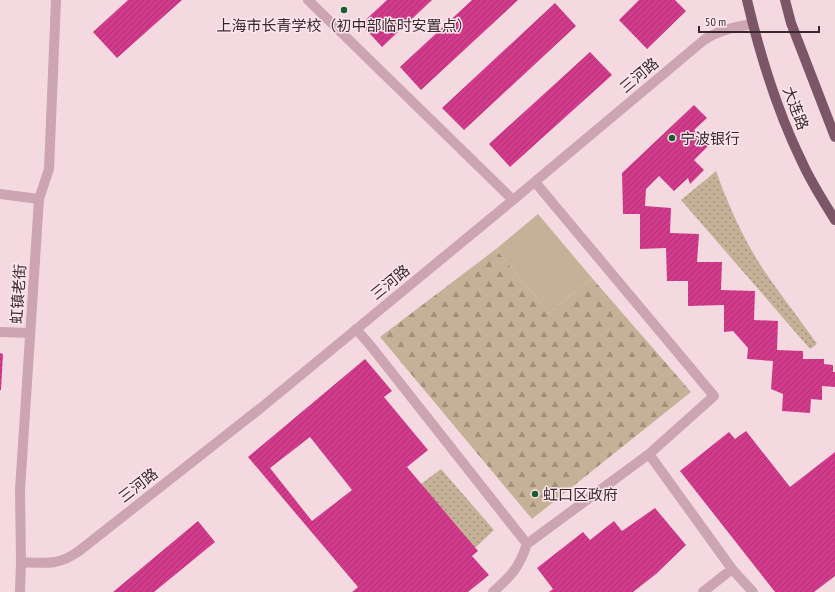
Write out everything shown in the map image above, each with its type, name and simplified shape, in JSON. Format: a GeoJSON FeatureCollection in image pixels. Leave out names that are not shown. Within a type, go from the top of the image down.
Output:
{"type":"FeatureCollection","features":[{"type":"Feature","properties":{"kind":"main road","name":"大连路"},"geometry":{"type":"LineString","coordinates":[[747,0],[752,24],[776,101],[799,155],[835,220]]}},
{"type":"Feature","properties":{"kind":"main road","name":"大连路"},"geometry":{"type":"LineString","coordinates":[[786,0],[791,23],[835,137]]}},
{"type":"Feature","properties":{"kind":"street","name":"虹镇老街"},"geometry":{"type":"LineString","coordinates":[[20,592],[20,490],[39,199],[49,169],[56,0]]}},
{"type":"Feature","properties":{"kind":"street"},"geometry":{"type":"LineString","coordinates":[[308,0],[513,200]]}},
{"type":"Feature","properties":{"kind":"street","name":"三河路"},"geometry":{"type":"LineString","coordinates":[[21,562],[50,563],[68,559],[262,407],[535,182],[704,40],[712,34],[725,29],[752,24]]}},
{"type":"Feature","properties":{"kind":"street"},"geometry":{"type":"LineString","coordinates":[[493,592],[510,577],[522,559],[526,544],[649,454],[714,396],[535,182]]}},
{"type":"Feature","properties":{"kind":"street"},"geometry":{"type":"LineString","coordinates":[[0,194],[39,199]]}},
{"type":"Feature","properties":{"kind":"street"},"geometry":{"type":"LineString","coordinates":[[356,330],[370,345],[526,544]]}},
{"type":"Feature","properties":{"kind":"street"},"geometry":{"type":"LineString","coordinates":[[0,332],[30,333]]}},
{"type":"Feature","properties":{"kind":"street"},"geometry":{"type":"LineString","coordinates":[[649,454],[732,569],[753,592]]}},
{"type":"Feature","properties":{"kind":"street"},"geometry":{"type":"LineString","coordinates":[[703,592],[732,569]]}},
{"type":"Feature","properties":{"kind":"green space"},"geometry":{"type":"Polygon","coordinates":[[[716,171],[732,211],[759,263],[817,344],[810,349],[681,200],[716,171]]]}},
{"type":"Feature","properties":{"kind":"green space"},"geometry":{"type":"Polygon","coordinates":[[[538,214],[592,278],[549,313],[496,249],[538,214]]]}},
{"type":"Feature","properties":{"kind":"green space"},"geometry":{"type":"Polygon","coordinates":[[[496,249],[549,313],[592,278],[691,392],[532,519],[380,337],[496,249]]]}},
{"type":"Feature","properties":{"kind":"green space"},"geometry":{"type":"Polygon","coordinates":[[[441,469],[494,530],[475,548],[421,484],[441,469]]]}},
{"type":"Feature","properties":{"kind":"building"},"geometry":{"type":"Polygon","coordinates":[[[128,0],[182,0],[117,58],[93,32],[128,0]]]}},
{"type":"Feature","properties":{"kind":"building"},"geometry":{"type":"Polygon","coordinates":[[[387,0],[432,0],[382,47],[361,24],[387,0]]]}},
{"type":"Feature","properties":{"kind":"building"},"geometry":{"type":"Polygon","coordinates":[[[472,0],[518,0],[421,90],[400,67],[472,0]]]}},
{"type":"Feature","properties":{"kind":"building"},"geometry":{"type":"Polygon","coordinates":[[[639,0],[675,0],[686,11],[647,49],[619,20],[639,0]]]}},
{"type":"Feature","properties":{"kind":"building"},"geometry":{"type":"Polygon","coordinates":[[[555,3],[576,26],[464,130],[442,108],[555,3]]]}},
{"type":"Feature","properties":{"kind":"building"},"geometry":{"type":"Polygon","coordinates":[[[590,52],[612,75],[510,167],[489,144],[590,52]]]}},
{"type":"Feature","properties":{"kind":"building"},"geometry":{"type":"Polygon","coordinates":[[[694,105],[707,118],[694,130],[709,145],[694,160],[704,170],[690,184],[688,178],[674,191],[659,176],[646,189],[645,206],[671,208],[670,233],[699,234],[697,262],[722,262],[721,290],[755,291],[754,320],[778,321],[777,350],[803,351],[803,359],[824,359],[824,364],[833,365],[833,372],[835,372],[835,387],[822,386],[822,400],[811,399],[810,413],[782,411],[783,394],[771,389],[773,361],[747,359],[748,348],[733,331],[724,332],[724,305],[688,306],[688,281],[667,281],[666,248],[640,249],[640,214],[623,214],[622,173],[694,105]]]}},
{"type":"Feature","properties":{"kind":"building"},"geometry":{"type":"Polygon","coordinates":[[[0,353],[3,354],[1,390],[0,390],[0,353]]]}},
{"type":"Feature","properties":{"kind":"building"},"geometry":{"type":"Polygon","coordinates":[[[365,359],[392,391],[384,397],[428,450],[407,467],[478,551],[472,556],[489,575],[468,592],[352,592],[358,587],[248,457],[365,359]],[[310,437],[270,468],[312,521],[352,490],[310,437]]]}},
{"type":"Feature","properties":{"kind":"building"},"geometry":{"type":"Polygon","coordinates":[[[746,431],[790,487],[835,452],[835,576],[814,592],[775,592],[680,471],[729,432],[735,439],[746,431]]]}},
{"type":"Feature","properties":{"kind":"building"},"geometry":{"type":"Polygon","coordinates":[[[655,508],[686,545],[656,574],[633,592],[549,592],[553,589],[537,568],[583,532],[590,540],[614,521],[622,531],[655,508]]]}},
{"type":"Feature","properties":{"kind":"building"},"geometry":{"type":"Polygon","coordinates":[[[198,521],[215,542],[154,592],[113,592],[198,521]]]}},
{"type":"Feature","properties":{"kind":"place","name":"上海市长青学校（初中部临时安置点）"},"geometry":{"type":"Point","coordinates":[344,10]}},
{"type":"Feature","properties":{"kind":"place","name":"宁波银行"},"geometry":{"type":"Point","coordinates":[672,138]}},
{"type":"Feature","properties":{"kind":"place","name":"虹口区政府"},"geometry":{"type":"Point","coordinates":[535,494]}}]}
